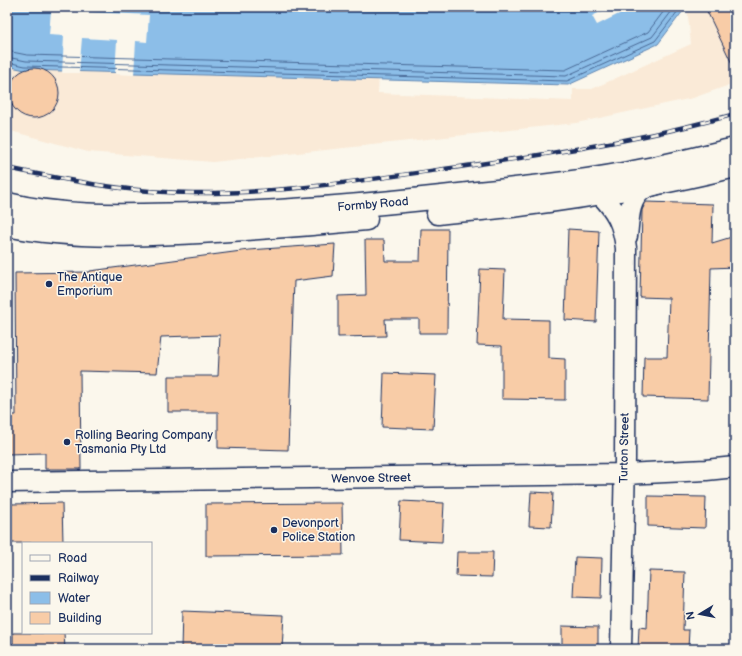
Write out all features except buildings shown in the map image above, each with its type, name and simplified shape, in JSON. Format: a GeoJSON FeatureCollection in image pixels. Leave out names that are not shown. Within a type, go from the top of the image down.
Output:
{"type":"FeatureCollection","features":[{"type":"Feature","properties":{"kind":"main road","name":"Formby Road"},"geometry":{"type":"LineString","coordinates":[[7,204],[57,212],[116,216],[250,213],[405,202],[570,182],[650,169],[735,149]]}},
{"type":"Feature","properties":{"kind":"main road","name":"Formby Road"},"geometry":{"type":"LineString","coordinates":[[7,225],[41,231],[70,233],[164,234],[314,224],[525,204],[600,194],[657,184],[735,166]]}},
{"type":"Feature","properties":{"kind":"street","name":"Turton Street"},"geometry":{"type":"LineString","coordinates":[[621,649],[625,474],[626,248],[632,203],[642,190],[657,184]]}},
{"type":"Feature","properties":{"kind":"street","name":"Turton Street"},"geometry":{"type":"LineString","coordinates":[[600,194],[608,202],[619,218],[624,234],[626,248]]}},
{"type":"Feature","properties":{"kind":"street","name":"Wenvoe Street"},"geometry":{"type":"LineString","coordinates":[[7,482],[625,474],[735,467]]}},
{"type":"Feature","properties":{"kind":"shaded area"},"geometry":{"type":"Polygon","coordinates":[[[687,7],[735,7],[735,83],[693,98],[576,123],[213,162],[88,152],[7,130],[7,8],[379,73],[378,93],[573,101],[573,89],[592,89],[691,44],[687,7]]]}},
{"type":"Feature","properties":{"kind":"water"},"geometry":{"type":"Polygon","coordinates":[[[7,7],[686,7],[658,44],[568,85],[25,70],[7,66],[7,7]]]}},
{"type":"Feature","properties":{"kind":"pier"},"geometry":{"type":"Polygon","coordinates":[[[611,7],[633,7],[597,25],[592,16],[611,7]]]}},
{"type":"Feature","properties":{"kind":"pier"},"geometry":{"type":"Polygon","coordinates":[[[51,10],[149,15],[147,42],[136,41],[134,75],[115,74],[117,40],[82,38],[79,73],[62,73],[64,36],[49,35],[51,10]]]}},
{"type":"Feature","properties":{"kind":"railway"},"geometry":{"type":"LineString","coordinates":[[7,168],[104,186],[177,193],[234,192],[301,188],[367,180],[567,150],[668,131],[735,114]]}},
{"type":"Feature","properties":{"kind":"place","name":"The Antique Emporium"},"geometry":{"type":"Point","coordinates":[49,284]}},
{"type":"Feature","properties":{"kind":"place","name":"Rolling Bearing Company Tasmania Pty Ltd"},"geometry":{"type":"Point","coordinates":[67,442]}},
{"type":"Feature","properties":{"kind":"place","name":"Devonport Police Station"},"geometry":{"type":"Point","coordinates":[274,530]}}]}
